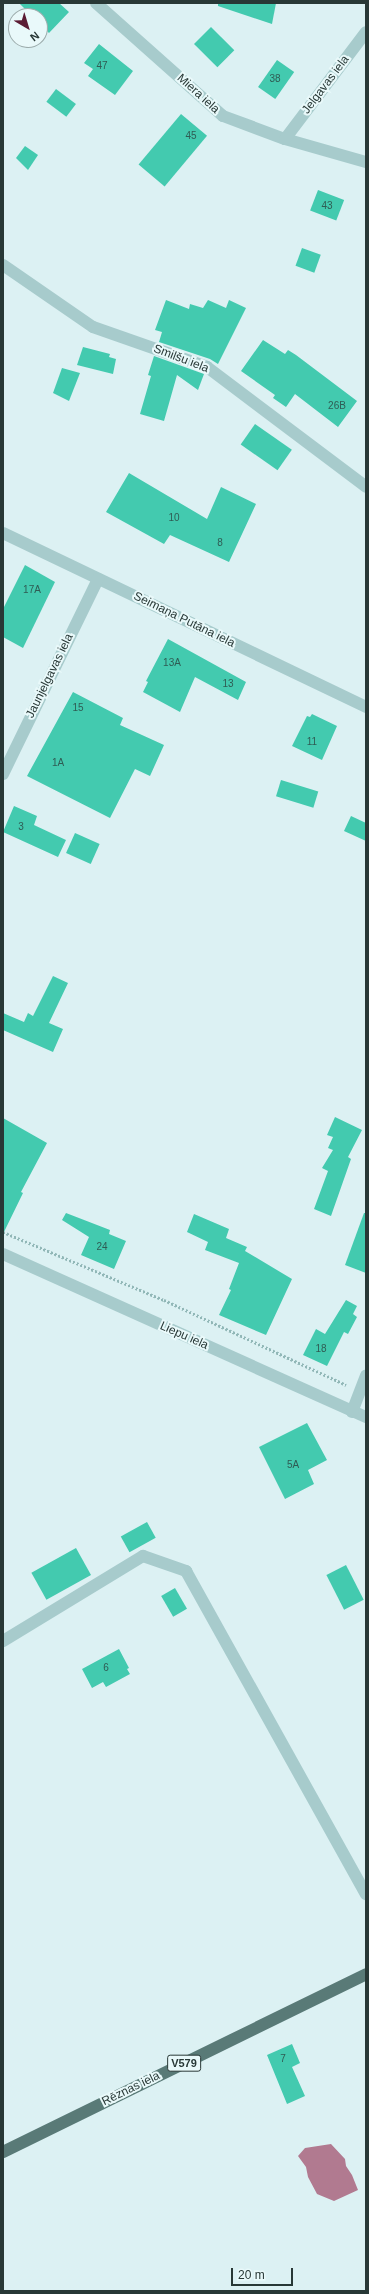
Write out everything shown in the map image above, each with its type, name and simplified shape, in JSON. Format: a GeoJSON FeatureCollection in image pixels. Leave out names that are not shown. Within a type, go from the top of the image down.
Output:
{"type":"FeatureCollection","features":[{"type":"Feature","properties":{"kind":"main road","name":"Rēznas iela"},"geometry":{"type":"LineString","coordinates":[[3,2152],[366,1974]]}},
{"type":"Feature","properties":{"kind":"street","name":"Miera iela"},"geometry":{"type":"LineString","coordinates":[[96,3],[223,116],[285,139],[366,162]]}},
{"type":"Feature","properties":{"kind":"street","name":"Jelgavas iela"},"geometry":{"type":"LineString","coordinates":[[285,139],[366,32]]}},
{"type":"Feature","properties":{"kind":"street","name":"Smilšu iela"},"geometry":{"type":"LineString","coordinates":[[3,265],[94,326],[207,367],[366,487]]}},
{"type":"Feature","properties":{"kind":"street","name":"Seimaņa Putāna iela"},"geometry":{"type":"LineString","coordinates":[[3,533],[366,707]]}},
{"type":"Feature","properties":{"kind":"street","name":"Jaunjelgavas iela"},"geometry":{"type":"LineString","coordinates":[[3,774],[98,579]]}},
{"type":"Feature","properties":{"kind":"street","name":"Liepu iela"},"geometry":{"type":"LineString","coordinates":[[3,1254],[366,1417]]}},
{"type":"Feature","properties":{"kind":"street"},"geometry":{"type":"LineString","coordinates":[[352,1412],[366,1376]]}},
{"type":"Feature","properties":{"kind":"street"},"geometry":{"type":"LineString","coordinates":[[3,1641],[143,1556],[186,1571],[366,1894]]}},
{"type":"Feature","properties":{"kind":"path"},"geometry":{"type":"LineString","coordinates":[[3,1232],[164,1300],[360,1392]]}},
{"type":"Feature","properties":{"kind":"shaded area"},"geometry":{"type":"Polygon","coordinates":[[[331,2144],[345,2159],[346,2166],[352,2175],[358,2190],[334,2201],[317,2194],[308,2177],[306,2167],[298,2156],[305,2148],[331,2144]]]}},
{"type":"Feature","properties":{"kind":"building"},"geometry":{"type":"Polygon","coordinates":[[[19,3],[59,3],[69,12],[49,33],[48,8],[24,8],[19,3]]]}},
{"type":"Feature","properties":{"kind":"building"},"geometry":{"type":"Polygon","coordinates":[[[218,3],[276,3],[272,24],[218,6],[218,3]]]}},
{"type":"Feature","properties":{"kind":"building"},"geometry":{"type":"Polygon","coordinates":[[[211,27],[234,50],[217,67],[194,44],[211,27]]]}},
{"type":"Feature","properties":{"kind":"building"},"geometry":{"type":"Polygon","coordinates":[[[99,44],[133,71],[115,95],[88,76],[93,69],[84,63],[99,44]]]}},
{"type":"Feature","properties":{"kind":"building"},"geometry":{"type":"Polygon","coordinates":[[[277,60],[294,72],[275,99],[258,87],[277,60]]]}},
{"type":"Feature","properties":{"kind":"building"},"geometry":{"type":"Polygon","coordinates":[[[56,89],[76,104],[66,117],[46,102],[56,89]]]}},
{"type":"Feature","properties":{"kind":"building"},"geometry":{"type":"Polygon","coordinates":[[[181,114],[207,136],[165,186],[139,165],[181,114]]]}},
{"type":"Feature","properties":{"kind":"building"},"geometry":{"type":"Polygon","coordinates":[[[25,146],[38,155],[28,170],[16,158],[25,146]]]}},
{"type":"Feature","properties":{"kind":"building"},"geometry":{"type":"Polygon","coordinates":[[[318,190],[344,200],[336,221],[310,211],[318,190]]]}},
{"type":"Feature","properties":{"kind":"building"},"geometry":{"type":"Polygon","coordinates":[[[302,248],[321,255],[314,273],[296,266],[302,248]]]}},
{"type":"Feature","properties":{"kind":"building"},"geometry":{"type":"Polygon","coordinates":[[[166,300],[189,309],[190,304],[203,308],[208,300],[226,308],[229,300],[246,308],[218,364],[210,359],[159,342],[162,332],[155,330],[166,300]]]}},
{"type":"Feature","properties":{"kind":"building"},"geometry":{"type":"Polygon","coordinates":[[[263,340],[285,354],[288,350],[296,355],[357,401],[338,427],[295,394],[286,407],[273,398],[275,395],[241,371],[263,340]]]}},
{"type":"Feature","properties":{"kind":"building"},"geometry":{"type":"Polygon","coordinates":[[[83,347],[110,354],[109,357],[116,359],[113,374],[77,365],[83,347]]]}},
{"type":"Feature","properties":{"kind":"building"},"geometry":{"type":"Polygon","coordinates":[[[154,356],[204,374],[198,390],[177,375],[164,421],[140,414],[151,376],[148,375],[154,356]]]}},
{"type":"Feature","properties":{"kind":"building"},"geometry":{"type":"Polygon","coordinates":[[[62,368],[80,373],[69,401],[53,393],[62,368]]]}},
{"type":"Feature","properties":{"kind":"building"},"geometry":{"type":"Polygon","coordinates":[[[255,424],[292,450],[278,470],[241,444],[255,424]]]}},
{"type":"Feature","properties":{"kind":"building"},"geometry":{"type":"Polygon","coordinates":[[[129,473],[207,519],[221,487],[256,504],[229,562],[170,535],[164,544],[106,512],[129,473]]]}},
{"type":"Feature","properties":{"kind":"building"},"geometry":{"type":"Polygon","coordinates":[[[25,565],[55,582],[23,648],[3,637],[3,609],[25,565]]]}},
{"type":"Feature","properties":{"kind":"building"},"geometry":{"type":"Polygon","coordinates":[[[168,639],[246,682],[238,700],[195,677],[180,712],[143,692],[148,682],[146,681],[168,639]]]}},
{"type":"Feature","properties":{"kind":"building"},"geometry":{"type":"Polygon","coordinates":[[[73,692],[123,718],[120,725],[164,745],[150,776],[135,769],[110,818],[27,776],[73,692]]]}},
{"type":"Feature","properties":{"kind":"building"},"geometry":{"type":"Polygon","coordinates":[[[312,714],[337,726],[322,760],[292,746],[307,716],[310,717],[312,714]]]}},
{"type":"Feature","properties":{"kind":"building"},"geometry":{"type":"Polygon","coordinates":[[[281,780],[318,791],[313,808],[276,796],[281,780]]]}},
{"type":"Feature","properties":{"kind":"building"},"geometry":{"type":"Polygon","coordinates":[[[14,806],[37,816],[34,825],[66,840],[58,857],[3,832],[14,806]]]}},
{"type":"Feature","properties":{"kind":"building"},"geometry":{"type":"Polygon","coordinates":[[[351,816],[366,823],[366,841],[344,831],[351,816]]]}},
{"type":"Feature","properties":{"kind":"building"},"geometry":{"type":"Polygon","coordinates":[[[75,833],[100,844],[91,864],[66,853],[75,833]]]}},
{"type":"Feature","properties":{"kind":"building"},"geometry":{"type":"Polygon","coordinates":[[[53,976],[68,983],[49,1023],[63,1029],[53,1052],[3,1030],[3,1013],[24,1022],[28,1013],[33,1016],[53,976]]]}},
{"type":"Feature","properties":{"kind":"building"},"geometry":{"type":"Polygon","coordinates":[[[335,1117],[362,1130],[348,1157],[351,1159],[331,1216],[314,1209],[328,1171],[322,1168],[333,1150],[328,1148],[333,1137],[327,1135],[335,1117]]]}},
{"type":"Feature","properties":{"kind":"building"},"geometry":{"type":"Polygon","coordinates":[[[3,1118],[47,1143],[21,1192],[23,1193],[3,1234],[3,1118]]]}},
{"type":"Feature","properties":{"kind":"building"},"geometry":{"type":"Polygon","coordinates":[[[66,1213],[110,1230],[109,1234],[126,1241],[114,1269],[81,1255],[89,1237],[62,1220],[66,1213]]]}},
{"type":"Feature","properties":{"kind":"building"},"geometry":{"type":"Polygon","coordinates":[[[364,1213],[366,1213],[366,1273],[345,1265],[364,1213]]]}},
{"type":"Feature","properties":{"kind":"building"},"geometry":{"type":"Polygon","coordinates":[[[194,1214],[229,1229],[226,1238],[247,1247],[245,1251],[292,1279],[266,1335],[219,1315],[231,1290],[229,1289],[239,1263],[205,1250],[208,1242],[187,1232],[194,1214]]]}},
{"type":"Feature","properties":{"kind":"building"},"geometry":{"type":"Polygon","coordinates":[[[346,1300],[357,1306],[353,1314],[357,1317],[348,1334],[344,1332],[327,1366],[303,1355],[316,1329],[325,1334],[346,1300]]]}},
{"type":"Feature","properties":{"kind":"building"},"geometry":{"type":"Polygon","coordinates":[[[307,1423],[327,1460],[308,1470],[314,1484],[285,1499],[259,1447],[307,1423]]]}},
{"type":"Feature","properties":{"kind":"building"},"geometry":{"type":"Polygon","coordinates":[[[147,1522],[156,1538],[129,1552],[121,1537],[147,1522]]]}},
{"type":"Feature","properties":{"kind":"building"},"geometry":{"type":"Polygon","coordinates":[[[76,1548],[91,1575],[46,1600],[31,1573],[76,1548]]]}},
{"type":"Feature","properties":{"kind":"building"},"geometry":{"type":"Polygon","coordinates":[[[346,1565],[364,1600],[344,1610],[326,1575],[346,1565]]]}},
{"type":"Feature","properties":{"kind":"building"},"geometry":{"type":"Polygon","coordinates":[[[175,1588],[187,1609],[173,1617],[161,1596],[175,1588]]]}},
{"type":"Feature","properties":{"kind":"building"},"geometry":{"type":"Polygon","coordinates":[[[119,1649],[129,1668],[127,1669],[130,1674],[106,1687],[103,1682],[92,1688],[82,1669],[119,1649]]]}},
{"type":"Feature","properties":{"kind":"building"},"geometry":{"type":"Polygon","coordinates":[[[292,2044],[300,2063],[292,2067],[305,2096],[287,2104],[267,2055],[292,2044]]]}}]}
